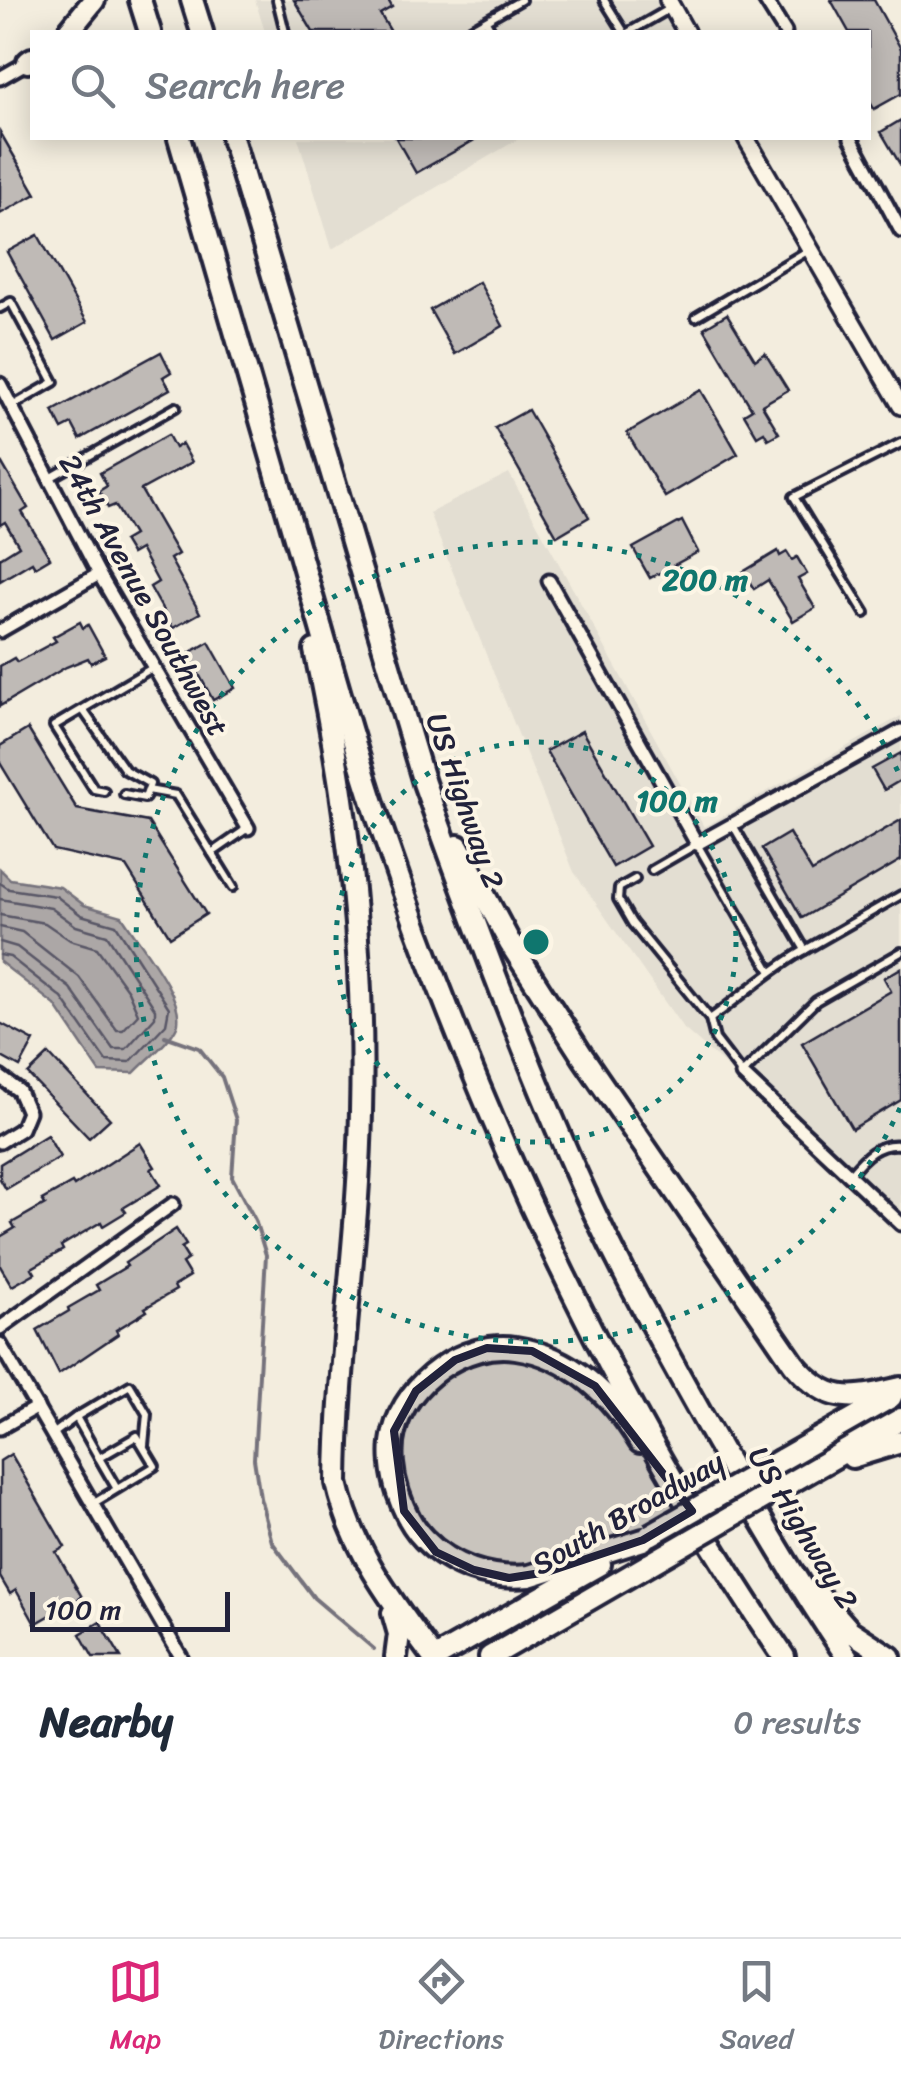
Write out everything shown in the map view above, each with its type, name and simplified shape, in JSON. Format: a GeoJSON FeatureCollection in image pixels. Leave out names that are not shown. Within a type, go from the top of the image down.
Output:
{"type":"FeatureCollection","features":[{"type":"Feature","properties":{"kind":"highway"},"geometry":{"type":"LineString","coordinates":[[70,30],[94,0]]}},
{"type":"Feature","properties":{"kind":"highway"},"geometry":{"type":"LineString","coordinates":[[140,0],[149,30]]}},
{"type":"Feature","properties":{"kind":"highway"},"geometry":{"type":"LineString","coordinates":[[192,0],[201,30]]}},
{"type":"Feature","properties":{"kind":"highway"},"geometry":{"type":"LineString","coordinates":[[167,140],[207,234]]}},
{"type":"Feature","properties":{"kind":"highway"},"geometry":{"type":"LineString","coordinates":[[180,140],[381,826],[485,1095],[580,1307],[715,1551],[784,1657]]}},
{"type":"Feature","properties":{"kind":"highway","name":"US Highway 2"},"geometry":{"type":"LineString","coordinates":[[233,140],[410,736],[462,889],[570,1161],[649,1319],[768,1536],[846,1657]]}},
{"type":"Feature","properties":{"kind":"highway"},"geometry":{"type":"LineString","coordinates":[[297,545],[341,798],[360,969],[360,1144],[337,1483],[344,1513],[388,1596],[435,1657]]}},
{"type":"Feature","properties":{"kind":"highway"},"geometry":{"type":"LineString","coordinates":[[410,736],[465,860],[510,943],[583,1058],[794,1364],[812,1383],[834,1396],[850,1398],[901,1390]]}},
{"type":"Feature","properties":{"kind":"highway"},"geometry":{"type":"LineString","coordinates":[[646,1538],[546,1572],[510,1578],[474,1570],[436,1552],[404,1511],[394,1480],[394,1431],[407,1402],[440,1369],[472,1352],[503,1346],[546,1356],[578,1372],[595,1386],[630,1426],[652,1463],[682,1494]]}},
{"type":"Feature","properties":{"kind":"highway","name":"South Broadway"},"geometry":{"type":"LineString","coordinates":[[435,1657],[901,1390]]}},
{"type":"Feature","properties":{"kind":"highway","name":"South Broadway"},"geometry":{"type":"LineString","coordinates":[[491,1656],[901,1419]]}},
{"type":"Feature","properties":{"kind":"highway"},"geometry":{"type":"LineString","coordinates":[[812,1470],[901,1442]]}},
{"type":"Feature","properties":{"kind":"highway"},"geometry":{"type":"LineString","coordinates":[[768,1536],[800,1566],[822,1601],[850,1631],[890,1657]]}},
{"type":"Feature","properties":{"kind":"highway"},"geometry":{"type":"LineString","coordinates":[[388,1596],[399,1634],[396,1657]]}},
{"type":"Feature","properties":{"kind":"street"},"geometry":{"type":"LineString","coordinates":[[765,0],[784,30]]}},
{"type":"Feature","properties":{"kind":"street"},"geometry":{"type":"LineString","coordinates":[[670,4],[685,30]]}},
{"type":"Feature","properties":{"kind":"street"},"geometry":{"type":"LineString","coordinates":[[0,78],[30,62]]}},
{"type":"Feature","properties":{"kind":"street"},"geometry":{"type":"LineString","coordinates":[[747,140],[901,406]]}},
{"type":"Feature","properties":{"kind":"street"},"geometry":{"type":"LineString","coordinates":[[852,140],[901,231]]}},
{"type":"Feature","properties":{"kind":"street","name":"24th Avenue Southwest"},"geometry":{"type":"LineString","coordinates":[[0,384],[99,574],[248,828]]}},
{"type":"Feature","properties":{"kind":"street"},"geometry":{"type":"LineString","coordinates":[[0,631],[99,574]]}},
{"type":"Feature","properties":{"kind":"street"},"geometry":{"type":"LineString","coordinates":[[549,581],[697,844],[901,731]]}},
{"type":"Feature","properties":{"kind":"street"},"geometry":{"type":"LineString","coordinates":[[742,1074],[901,1224]]}},
{"type":"Feature","properties":{"kind":"street"},"geometry":{"type":"LineString","coordinates":[[0,1077],[19,1091],[28,1112],[22,1129],[0,1142]]}},
{"type":"Feature","properties":{"kind":"street"},"geometry":{"type":"LineString","coordinates":[[0,1328],[173,1204]]}},
{"type":"Feature","properties":{"kind":"street"},"geometry":{"type":"LineString","coordinates":[[0,1344],[181,1657]]}},
{"type":"Feature","properties":{"kind":"street"},"geometry":{"type":"LineString","coordinates":[[0,1428],[37,1406]]}},
{"type":"Feature","properties":{"kind":"lane"},"geometry":{"type":"LineString","coordinates":[[276,0],[285,30]]}},
{"type":"Feature","properties":{"kind":"lane"},"geometry":{"type":"LineString","coordinates":[[469,30],[522,0]]}},
{"type":"Feature","properties":{"kind":"lane"},"geometry":{"type":"LineString","coordinates":[[604,0],[625,30]]}},
{"type":"Feature","properties":{"kind":"lane"},"geometry":{"type":"LineString","coordinates":[[629,30],[670,4]]}},
{"type":"Feature","properties":{"kind":"lane"},"geometry":{"type":"LineString","coordinates":[[486,21],[491,30]]}},
{"type":"Feature","properties":{"kind":"lane"},"geometry":{"type":"LineString","coordinates":[[696,317],[810,250]]}},
{"type":"Feature","properties":{"kind":"lane"},"geometry":{"type":"LineString","coordinates":[[0,308],[11,302],[54,382],[12,406]]}},
{"type":"Feature","properties":{"kind":"lane"},"geometry":{"type":"LineString","coordinates":[[50,478],[176,407]]}},
{"type":"Feature","properties":{"kind":"lane"},"geometry":{"type":"LineString","coordinates":[[865,613],[794,497],[901,443]]}},
{"type":"Feature","properties":{"kind":"lane"},"geometry":{"type":"LineString","coordinates":[[104,791],[94,789],[54,726],[154,668]]}},
{"type":"Feature","properties":{"kind":"lane"},"geometry":{"type":"LineString","coordinates":[[83,710],[124,770],[150,784],[145,798],[124,794]]}},
{"type":"Feature","properties":{"kind":"lane"},"geometry":{"type":"LineString","coordinates":[[148,790],[176,795],[233,887]]}},
{"type":"Feature","properties":{"kind":"lane"},"geometry":{"type":"LineString","coordinates":[[732,824],[804,950]]}},
{"type":"Feature","properties":{"kind":"lane"},"geometry":{"type":"LineString","coordinates":[[212,853],[248,828]]}},
{"type":"Feature","properties":{"kind":"lane"},"geometry":{"type":"LineString","coordinates":[[652,870],[697,844],[771,972]]}},
{"type":"Feature","properties":{"kind":"lane"},"geometry":{"type":"LineString","coordinates":[[635,880],[620,888],[618,900],[632,924],[710,1019],[714,1039],[742,1074],[816,1001],[901,952]]}},
{"type":"Feature","properties":{"kind":"lane"},"geometry":{"type":"LineString","coordinates":[[710,1019],[804,950],[901,895]]}},
{"type":"Feature","properties":{"kind":"lane"},"geometry":{"type":"LineString","coordinates":[[850,1174],[864,1156],[886,1143],[901,1144]]}},
{"type":"Feature","properties":{"kind":"lane"},"geometry":{"type":"LineString","coordinates":[[53,1434],[130,1385],[147,1414],[144,1446]]}},
{"type":"Feature","properties":{"kind":"lane"},"geometry":{"type":"LineString","coordinates":[[76,1416],[117,1489]]}},
{"type":"Feature","properties":{"kind":"lane"},"geometry":{"type":"LineString","coordinates":[[93,1504],[155,1466],[136,1436],[99,1458]]}},
{"type":"Feature","properties":{"kind":"highlighted area"},"geometry":{"type":"Polygon","coordinates":[[[487,1348],[532,1351],[595,1386],[692,1511],[643,1540],[547,1572],[509,1578],[474,1570],[436,1552],[404,1511],[394,1431],[416,1391],[455,1360],[487,1348]]]}},
{"type":"Feature","properties":{"kind":"shaded area"},"geometry":{"type":"Polygon","coordinates":[[[255,0],[666,0],[683,30],[264,30],[255,0]]]}},
{"type":"Feature","properties":{"kind":"shaded area"},"geometry":{"type":"Polygon","coordinates":[[[299,140],[517,140],[332,249],[299,140]]]}},
{"type":"Feature","properties":{"kind":"shaded area"},"geometry":{"type":"Polygon","coordinates":[[[509,473],[704,827],[901,716],[901,1219],[683,1028],[574,872],[429,513],[509,473]]]}},
{"type":"Feature","properties":{"kind":"water"},"geometry":{"type":"Polygon","coordinates":[[[0,869],[10,879],[60,887],[84,905],[122,916],[159,970],[175,1001],[177,1026],[134,1073],[100,1072],[55,1005],[0,962],[0,869]]]}},
{"type":"Feature","properties":{"kind":"building"},"geometry":{"type":"Polygon","coordinates":[[[294,0],[388,0],[392,7],[380,14],[390,30],[312,30],[294,0]]]}},
{"type":"Feature","properties":{"kind":"building"},"geometry":{"type":"Polygon","coordinates":[[[831,0],[874,0],[901,49],[901,94],[874,109],[871,30],[848,30],[831,0]]]}},
{"type":"Feature","properties":{"kind":"building"},"geometry":{"type":"Polygon","coordinates":[[[901,120],[901,166],[881,132],[901,120]]]}},
{"type":"Feature","properties":{"kind":"building"},"geometry":{"type":"Polygon","coordinates":[[[0,132],[36,194],[0,214],[0,132]]]}},
{"type":"Feature","properties":{"kind":"building"},"geometry":{"type":"Polygon","coordinates":[[[397,140],[474,140],[416,173],[397,140]]]}},
{"type":"Feature","properties":{"kind":"building"},"geometry":{"type":"Polygon","coordinates":[[[38,235],[87,322],[55,340],[7,252],[38,235]]]}},
{"type":"Feature","properties":{"kind":"building"},"geometry":{"type":"Polygon","coordinates":[[[479,282],[503,326],[455,354],[430,310],[479,282]]]}},
{"type":"Feature","properties":{"kind":"building"},"geometry":{"type":"Polygon","coordinates":[[[727,314],[755,360],[765,353],[788,390],[762,405],[779,433],[768,439],[764,432],[757,436],[744,414],[752,409],[704,328],[727,314]]]}},
{"type":"Feature","properties":{"kind":"building"},"geometry":{"type":"Polygon","coordinates":[[[161,352],[171,372],[163,377],[170,389],[80,439],[72,424],[62,429],[53,411],[161,352]]]}},
{"type":"Feature","properties":{"kind":"building"},"geometry":{"type":"Polygon","coordinates":[[[701,390],[738,454],[665,497],[627,433],[701,390]]]}},
{"type":"Feature","properties":{"kind":"building"},"geometry":{"type":"Polygon","coordinates":[[[528,410],[589,517],[557,536],[495,428],[528,410]]]}},
{"type":"Feature","properties":{"kind":"building"},"geometry":{"type":"Polygon","coordinates":[[[168,435],[175,448],[182,444],[192,462],[141,490],[178,554],[170,559],[200,613],[173,628],[150,587],[158,582],[140,549],[131,554],[123,541],[133,535],[115,505],[108,508],[99,491],[107,486],[100,473],[168,435]]]}},
{"type":"Feature","properties":{"kind":"building"},"geometry":{"type":"Polygon","coordinates":[[[0,460],[28,508],[22,512],[50,558],[35,567],[32,562],[0,581],[0,558],[19,546],[5,522],[0,525],[0,460]]]}},
{"type":"Feature","properties":{"kind":"building"},"geometry":{"type":"Polygon","coordinates":[[[682,521],[698,552],[650,578],[633,548],[682,521]]]}},
{"type":"Feature","properties":{"kind":"building"},"geometry":{"type":"Polygon","coordinates":[[[778,551],[780,556],[787,552],[792,560],[797,557],[807,574],[798,579],[815,608],[793,621],[768,580],[754,589],[743,572],[778,551]]]}},
{"type":"Feature","properties":{"kind":"building"},"geometry":{"type":"Polygon","coordinates":[[[80,622],[83,628],[88,625],[105,656],[66,667],[0,706],[0,666],[14,658],[17,662],[56,641],[53,637],[80,622]]]}},
{"type":"Feature","properties":{"kind":"building"},"geometry":{"type":"Polygon","coordinates":[[[209,642],[235,688],[213,700],[188,654],[209,642]]]}},
{"type":"Feature","properties":{"kind":"building"},"geometry":{"type":"Polygon","coordinates":[[[28,729],[77,809],[148,822],[206,914],[170,937],[126,866],[53,850],[0,763],[0,746],[28,729]]]}},
{"type":"Feature","properties":{"kind":"building"},"geometry":{"type":"Polygon","coordinates":[[[582,731],[649,846],[613,867],[546,751],[582,731]]]}},
{"type":"Feature","properties":{"kind":"building"},"geometry":{"type":"Polygon","coordinates":[[[901,753],[901,780],[884,790],[872,769],[901,753]]]}},
{"type":"Feature","properties":{"kind":"building"},"geometry":{"type":"Polygon","coordinates":[[[901,820],[901,860],[802,918],[762,849],[789,833],[812,872],[901,820]]]}},
{"type":"Feature","properties":{"kind":"building"},"geometry":{"type":"Polygon","coordinates":[[[901,968],[901,1100],[852,1129],[802,1043],[891,991],[884,978],[901,968]]]}},
{"type":"Feature","properties":{"kind":"building"},"geometry":{"type":"Polygon","coordinates":[[[0,1023],[34,1041],[20,1067],[0,1056],[0,1023]]]}},
{"type":"Feature","properties":{"kind":"building"},"geometry":{"type":"Polygon","coordinates":[[[49,1054],[110,1119],[89,1138],[28,1074],[49,1054]]]}},
{"type":"Feature","properties":{"kind":"building"},"geometry":{"type":"Polygon","coordinates":[[[47,1135],[60,1157],[6,1189],[0,1179],[0,1164],[47,1135]]]}},
{"type":"Feature","properties":{"kind":"building"},"geometry":{"type":"Polygon","coordinates":[[[140,1143],[161,1185],[123,1208],[126,1212],[61,1246],[63,1250],[32,1268],[35,1273],[12,1286],[0,1266],[0,1237],[15,1228],[12,1223],[45,1204],[42,1200],[72,1183],[74,1186],[140,1143]]]}},
{"type":"Feature","properties":{"kind":"building"},"geometry":{"type":"Polygon","coordinates":[[[176,1229],[186,1245],[181,1248],[188,1259],[182,1263],[190,1276],[174,1286],[176,1290],[116,1330],[118,1334],[59,1374],[37,1330],[99,1290],[96,1285],[176,1229]]]}},
{"type":"Feature","properties":{"kind":"building"},"geometry":{"type":"Polygon","coordinates":[[[11,1454],[65,1547],[56,1552],[82,1597],[35,1624],[16,1590],[10,1594],[0,1577],[0,1461],[11,1454]]]}},
{"type":"Feature","properties":{"kind":"building"},"geometry":{"type":"Polygon","coordinates":[[[100,1622],[121,1657],[93,1657],[80,1634],[100,1622]]]}},
{"type":"Feature","properties":{"kind":"waterway"},"geometry":{"type":"LineString","coordinates":[[165,1036],[199,1048],[222,1077],[236,1120],[232,1177],[255,1220],[266,1255],[254,1459],[272,1542],[314,1598],[374,1649]]}}]}
